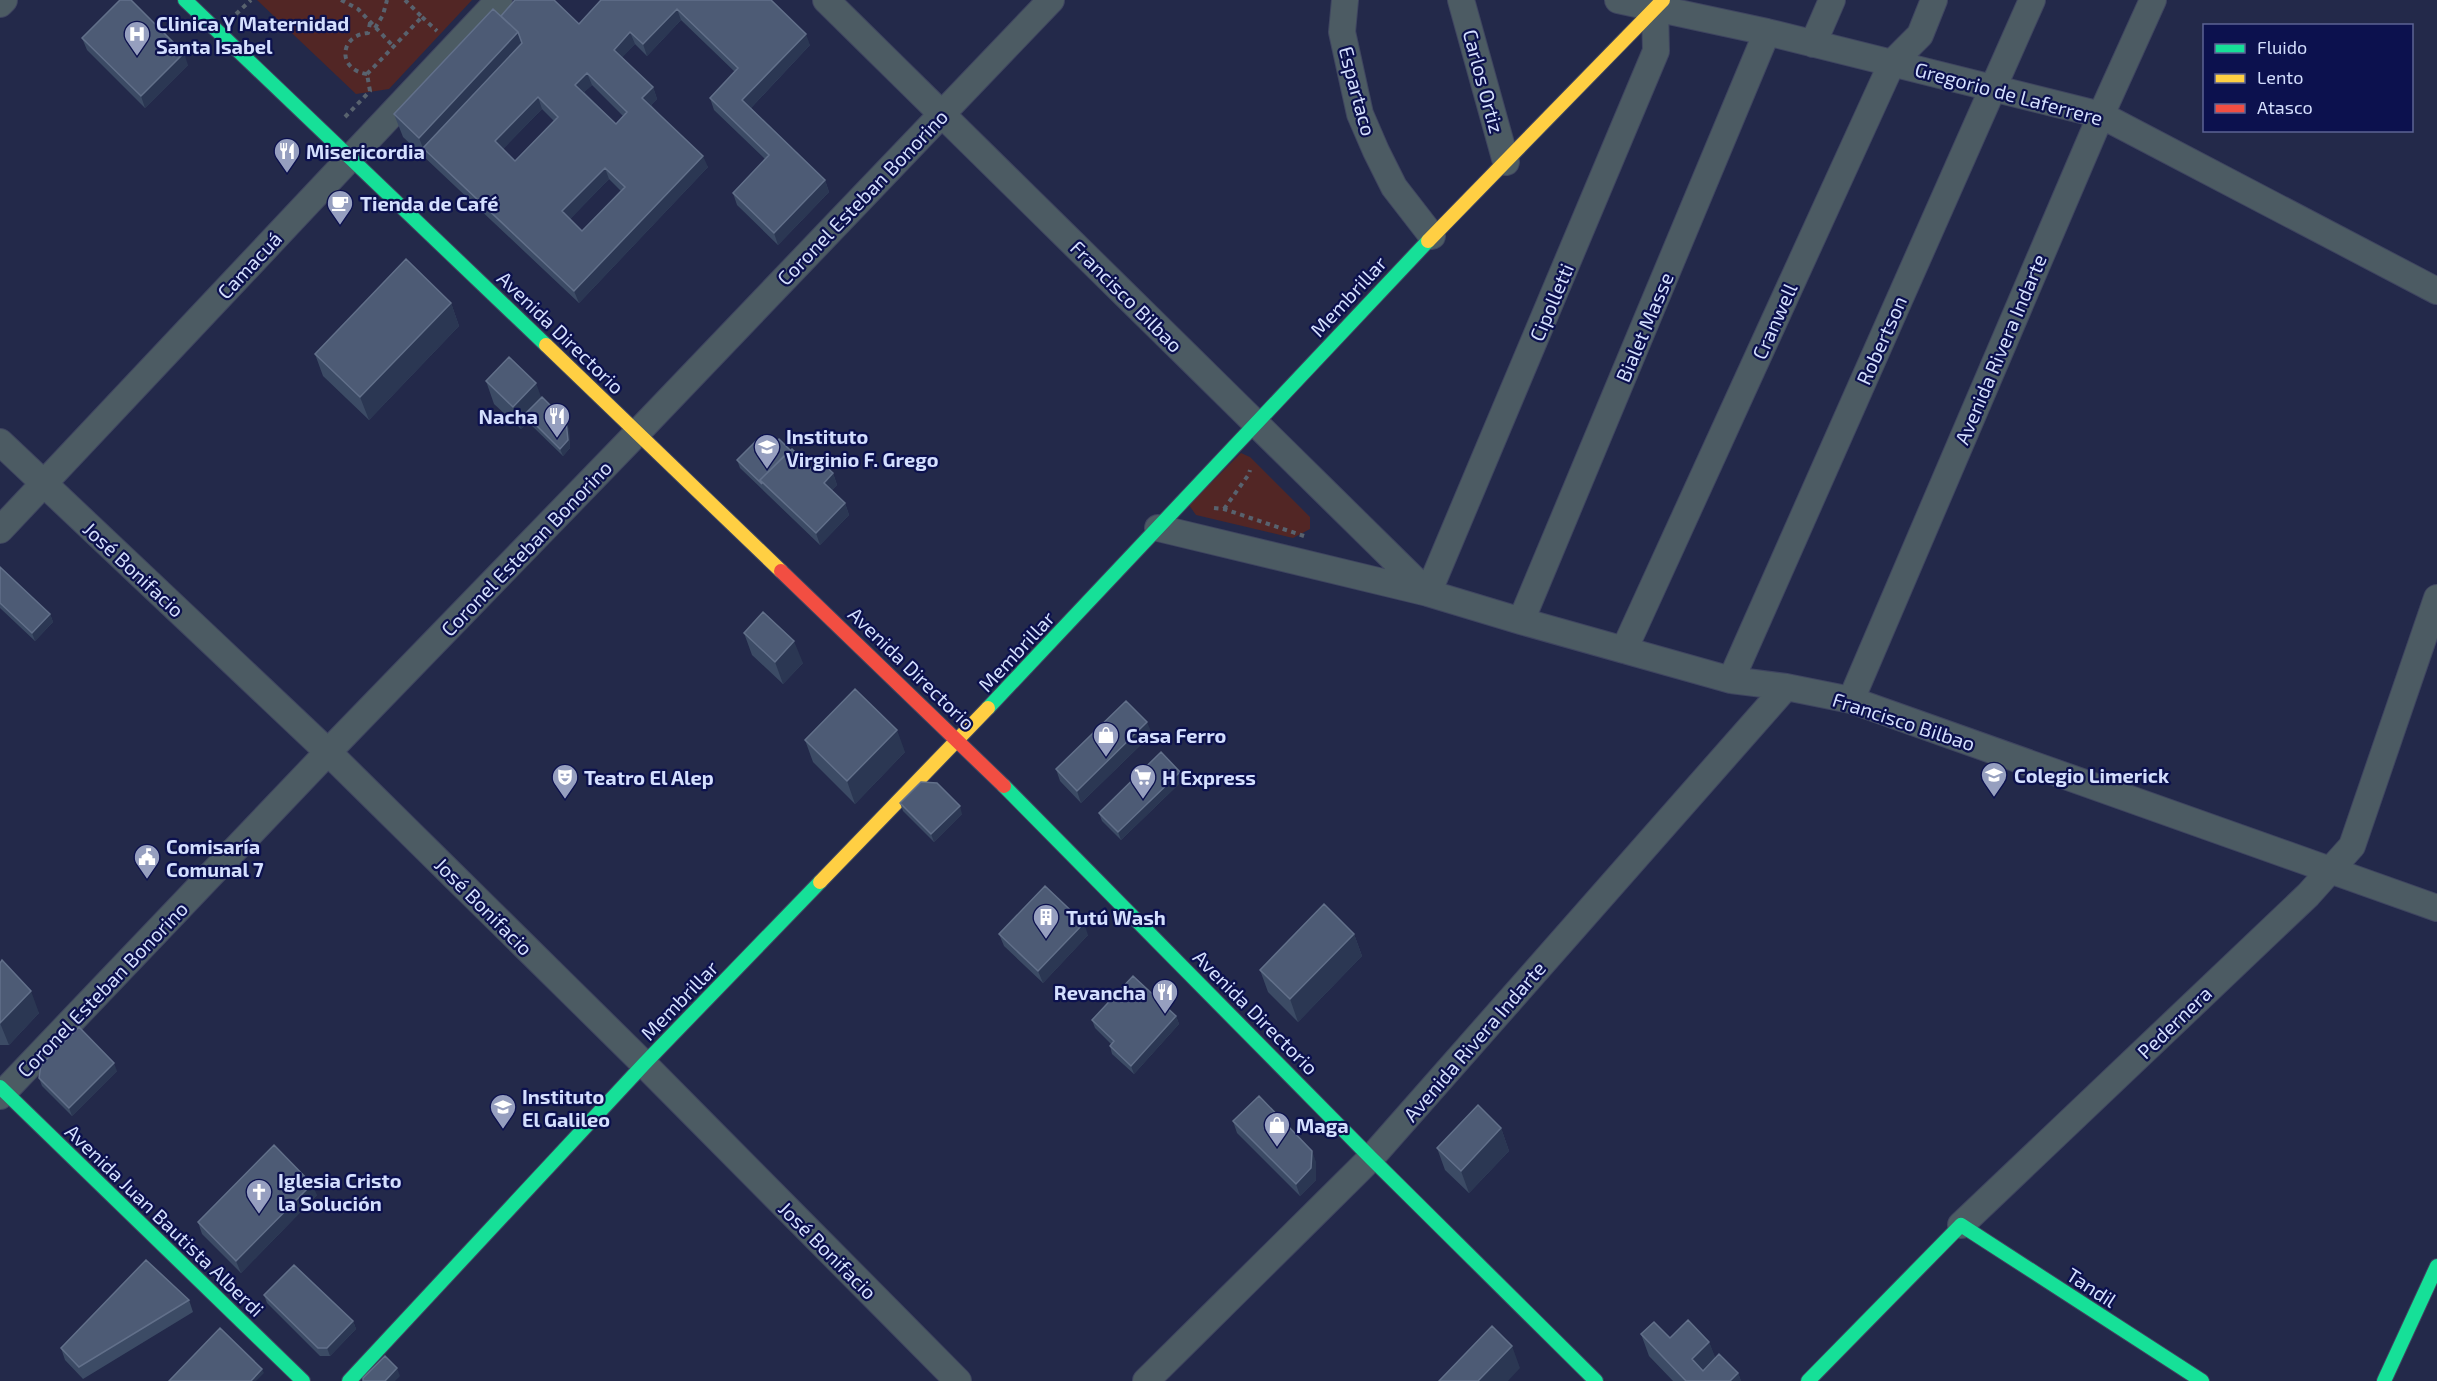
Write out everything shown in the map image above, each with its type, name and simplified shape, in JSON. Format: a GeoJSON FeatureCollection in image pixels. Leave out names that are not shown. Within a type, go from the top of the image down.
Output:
{"type":"FeatureCollection","features":[{"type":"Feature","properties":{"kind":"main road","name":"Avenida Directorio"},"geometry":{"type":"LineString","coordinates":[[185,0],[958,740],[1371,1158],[1596,1381]]}},
{"type":"Feature","properties":{"kind":"main road","name":"Membrillar"},"geometry":{"type":"LineString","coordinates":[[349,1381],[644,1064],[958,740],[1432,236],[1659,4]]}},
{"type":"Feature","properties":{"kind":"main road","name":"Avenida Juan Bautista Alberdi"},"geometry":{"type":"LineString","coordinates":[[2,1092],[303,1381]]}},
{"type":"Feature","properties":{"kind":"main road","name":"Pedernera"},"geometry":{"type":"LineString","coordinates":[[1808,1381],[1961,1226]]}},
{"type":"Feature","properties":{"kind":"main road","name":"Tandil"},"geometry":{"type":"LineString","coordinates":[[1961,1226],[2202,1381]]}},
{"type":"Feature","properties":{"kind":"main road"},"geometry":{"type":"LineString","coordinates":[[2384,1381],[2437,1266]]}},
{"type":"Feature","properties":{"kind":"street"},"geometry":{"type":"LineString","coordinates":[[0,4],[4,0]]}},
{"type":"Feature","properties":{"kind":"street","name":"Camacuá"},"geometry":{"type":"LineString","coordinates":[[0,530],[499,0]]}},
{"type":"Feature","properties":{"kind":"street","name":"Francisco Bilbao"},"geometry":{"type":"LineString","coordinates":[[826,0],[1428,593]]}},
{"type":"Feature","properties":{"kind":"street","name":"Coronel Esteban Bonorino"},"geometry":{"type":"LineString","coordinates":[[2,1092],[1051,0]]}},
{"type":"Feature","properties":{"kind":"street","name":"Espartaco"},"geometry":{"type":"LineString","coordinates":[[1345,0],[1342,32],[1360,114],[1394,187],[1432,236]]}},
{"type":"Feature","properties":{"kind":"street","name":"Carlos Ortiz"},"geometry":{"type":"LineString","coordinates":[[1461,0],[1506,162]]}},
{"type":"Feature","properties":{"kind":"street","name":"Gregorio de Laferrere"},"geometry":{"type":"LineString","coordinates":[[1618,0],[1659,4],[1813,44],[1993,86],[2101,115],[2437,291]]}},
{"type":"Feature","properties":{"kind":"street"},"geometry":{"type":"LineString","coordinates":[[1813,44],[1832,0]]}},
{"type":"Feature","properties":{"kind":"street","name":"Cranwell"},"geometry":{"type":"LineString","coordinates":[[1624,650],[1892,63],[1920,34],[1934,0]]}},
{"type":"Feature","properties":{"kind":"street","name":"Robertson"},"geometry":{"type":"LineString","coordinates":[[1731,680],[2032,0]]}},
{"type":"Feature","properties":{"kind":"street","name":"Avenida Rivera Indarte"},"geometry":{"type":"LineString","coordinates":[[1851,700],[2101,115],[2153,0]]}},
{"type":"Feature","properties":{"kind":"street","name":"Cipolletti"},"geometry":{"type":"LineString","coordinates":[[1428,593],[1656,51],[1659,4]]}},
{"type":"Feature","properties":{"kind":"street","name":"Bialet Masse"},"geometry":{"type":"LineString","coordinates":[[1521,621],[1767,32]]}},
{"type":"Feature","properties":{"kind":"street","name":"José Bonifacio"},"geometry":{"type":"LineString","coordinates":[[0,442],[328,752],[644,1064],[958,1381]]}},
{"type":"Feature","properties":{"kind":"street","name":"Francisco Bilbao"},"geometry":{"type":"LineString","coordinates":[[1158,528],[1428,593],[1731,680],[1786,687],[1851,700],[2437,908]]}},
{"type":"Feature","properties":{"kind":"street","name":"Pedernera"},"geometry":{"type":"LineString","coordinates":[[1961,1226],[2308,895],[2352,846],[2437,598]]}},
{"type":"Feature","properties":{"kind":"street","name":"Avenida Rivera Indarte"},"geometry":{"type":"LineString","coordinates":[[1146,1381],[1371,1158],[1786,687]]}},
{"type":"Feature","properties":{"kind":"path"},"geometry":{"type":"LineString","coordinates":[[341,0],[358,9],[394,47]]}},
{"type":"Feature","properties":{"kind":"path"},"geometry":{"type":"LineString","coordinates":[[375,28],[383,15],[387,0]]}},
{"type":"Feature","properties":{"kind":"path"},"geometry":{"type":"LineString","coordinates":[[367,74],[422,17],[405,0]]}},
{"type":"Feature","properties":{"kind":"path"},"geometry":{"type":"LineString","coordinates":[[367,74],[353,70],[345,52],[350,40],[355,36],[368,33],[370,23]]}},
{"type":"Feature","properties":{"kind":"path"},"geometry":{"type":"LineString","coordinates":[[328,135],[370,92],[367,74]]}},
{"type":"Feature","properties":{"kind":"shaded area"},"geometry":{"type":"Polygon","coordinates":[[[257,0],[472,0],[389,89],[356,94],[257,0]]]}},
{"type":"Feature","properties":{"kind":"shaded area"},"geometry":{"type":"Polygon","coordinates":[[[1241,453],[1250,457],[1310,517],[1310,529],[1293,538],[1196,515],[1189,505],[1241,453]]]}},
{"type":"Feature","properties":{"kind":"building","name":"Clinica Y Maternidad Santa Isabel"},"geometry":{"type":"Polygon","coordinates":[[[120,0],[131,0],[184,53],[141,96],[82,38],[120,0]]]}},
{"type":"Feature","properties":{"kind":"building"},"geometry":{"type":"Polygon","coordinates":[[[515,0],[554,0],[579,24],[601,0],[771,0],[806,34],[742,100],[825,180],[774,233],[733,193],[769,155],[710,98],[738,68],[677,9],[643,44],[630,32],[614,50],[653,87],[642,98],[703,156],[574,291],[423,148],[522,43],[518,32],[501,16],[515,0]],[[587,73],[575,85],[616,124],[627,112],[587,73]],[[538,97],[495,141],[515,161],[558,117],[538,97]],[[605,168],[562,211],[582,231],[625,187],[605,168]]]}},
{"type":"Feature","properties":{"kind":"building"},"geometry":{"type":"Polygon","coordinates":[[[493,9],[518,32],[419,138],[394,114],[493,9]]]}},
{"type":"Feature","properties":{"kind":"building"},"geometry":{"type":"Polygon","coordinates":[[[406,259],[451,303],[360,397],[315,354],[406,259]]]}},
{"type":"Feature","properties":{"kind":"building"},"geometry":{"type":"Polygon","coordinates":[[[509,357],[536,383],[513,407],[486,381],[509,357]]]}},
{"type":"Feature","properties":{"kind":"building","name":"Nacha"},"geometry":{"type":"Polygon","coordinates":[[[542,397],[566,421],[568,440],[560,449],[525,414],[542,397]]]}},
{"type":"Feature","properties":{"kind":"building"},"geometry":{"type":"Polygon","coordinates":[[[779,439],[790,450],[760,480],[762,484],[737,460],[756,441],[767,452],[779,439]]]}},
{"type":"Feature","properties":{"kind":"building"},"geometry":{"type":"Polygon","coordinates":[[[792,449],[813,470],[821,462],[833,473],[824,483],[845,503],[816,533],[760,480],[792,449]]]}},
{"type":"Feature","properties":{"kind":"building"},"geometry":{"type":"Polygon","coordinates":[[[0,567],[50,614],[32,633],[0,603],[0,567]]]}},
{"type":"Feature","properties":{"kind":"building"},"geometry":{"type":"Polygon","coordinates":[[[763,612],[794,641],[775,662],[744,633],[763,612]]]}},
{"type":"Feature","properties":{"kind":"building"},"geometry":{"type":"Polygon","coordinates":[[[855,689],[897,730],[847,781],[805,740],[855,689]]]}},
{"type":"Feature","properties":{"kind":"building"},"geometry":{"type":"Polygon","coordinates":[[[1126,701],[1147,722],[1077,791],[1056,769],[1126,701]]]}},
{"type":"Feature","properties":{"kind":"building","name":"H Express"},"geometry":{"type":"Polygon","coordinates":[[[1161,752],[1180,772],[1118,832],[1099,813],[1161,752]]]}},
{"type":"Feature","properties":{"kind":"building"},"geometry":{"type":"Polygon","coordinates":[[[921,782],[937,783],[960,806],[931,834],[900,803],[921,782]]]}},
{"type":"Feature","properties":{"kind":"building","name":"Tutú Wash"},"geometry":{"type":"Polygon","coordinates":[[[1045,886],[1084,923],[1038,971],[999,934],[1045,886]]]}},
{"type":"Feature","properties":{"kind":"building"},"geometry":{"type":"Polygon","coordinates":[[[1324,904],[1354,934],[1290,999],[1260,970],[1324,904]]]}},
{"type":"Feature","properties":{"kind":"building"},"geometry":{"type":"Polygon","coordinates":[[[2,960],[31,991],[0,1023],[0,963],[2,960]]]}},
{"type":"Feature","properties":{"kind":"building"},"geometry":{"type":"Polygon","coordinates":[[[1133,976],[1176,1016],[1131,1066],[1110,1046],[1114,1041],[1092,1020],[1133,976]]]}},
{"type":"Feature","properties":{"kind":"building"},"geometry":{"type":"Polygon","coordinates":[[[79,1027],[114,1063],[69,1108],[39,1078],[41,1065],[79,1027]]]}},
{"type":"Feature","properties":{"kind":"building","name":"Maga"},"geometry":{"type":"Polygon","coordinates":[[[1259,1096],[1312,1151],[1311,1168],[1296,1184],[1233,1121],[1259,1096]]]}},
{"type":"Feature","properties":{"kind":"building"},"geometry":{"type":"Polygon","coordinates":[[[1478,1105],[1501,1128],[1461,1171],[1437,1148],[1478,1105]]]}},
{"type":"Feature","properties":{"kind":"building","name":"Iglesia Cristo la Solución"},"geometry":{"type":"Polygon","coordinates":[[[274,1145],[312,1184],[236,1261],[198,1222],[274,1145]]]}},
{"type":"Feature","properties":{"kind":"building"},"geometry":{"type":"Polygon","coordinates":[[[146,1260],[189,1300],[79,1367],[61,1348],[146,1260]]]}},
{"type":"Feature","properties":{"kind":"building"},"geometry":{"type":"Polygon","coordinates":[[[294,1265],[353,1321],[327,1348],[318,1348],[264,1295],[294,1265]]]}},
{"type":"Feature","properties":{"kind":"building"},"geometry":{"type":"Polygon","coordinates":[[[1688,1320],[1709,1342],[1692,1359],[1703,1371],[1719,1354],[1738,1373],[1730,1381],[1686,1381],[1641,1334],[1654,1322],[1670,1338],[1688,1320]]]}},
{"type":"Feature","properties":{"kind":"building"},"geometry":{"type":"Polygon","coordinates":[[[1492,1326],[1512,1346],[1478,1381],[1439,1381],[1492,1326]]]}},
{"type":"Feature","properties":{"kind":"building"},"geometry":{"type":"Polygon","coordinates":[[[220,1328],[262,1369],[251,1381],[169,1381],[220,1328]]]}},
{"type":"Feature","properties":{"kind":"building"},"geometry":{"type":"Polygon","coordinates":[[[385,1356],[397,1368],[385,1381],[363,1381],[363,1378],[385,1356]]]}},
{"type":"Feature","properties":{"kind":"traffic: fast"},"geometry":{"type":"LineString","coordinates":[[185,0],[546,345]]}},
{"type":"Feature","properties":{"kind":"traffic: fast"},"geometry":{"type":"LineString","coordinates":[[988,708],[1428,241]]}},
{"type":"Feature","properties":{"kind":"traffic: fast"},"geometry":{"type":"LineString","coordinates":[[1004,786],[1371,1158],[1596,1381]]}},
{"type":"Feature","properties":{"kind":"traffic: fast"},"geometry":{"type":"LineString","coordinates":[[349,1381],[644,1064],[820,882]]}},
{"type":"Feature","properties":{"kind":"traffic: fast"},"geometry":{"type":"LineString","coordinates":[[0,1087],[303,1381]]}},
{"type":"Feature","properties":{"kind":"traffic: fast"},"geometry":{"type":"LineString","coordinates":[[1808,1381],[1961,1225],[2202,1381]]}},
{"type":"Feature","properties":{"kind":"traffic: fast"},"geometry":{"type":"LineString","coordinates":[[2384,1381],[2437,1266]]}},
{"type":"Feature","properties":{"kind":"traffic: slow"},"geometry":{"type":"LineString","coordinates":[[1428,241],[1663,0]]}},
{"type":"Feature","properties":{"kind":"traffic: slow"},"geometry":{"type":"LineString","coordinates":[[546,345],[781,571]]}},
{"type":"Feature","properties":{"kind":"traffic: slow"},"geometry":{"type":"LineString","coordinates":[[820,882],[988,708]]}},
{"type":"Feature","properties":{"kind":"traffic: jam"},"geometry":{"type":"LineString","coordinates":[[781,571],[1004,786]]}},
{"type":"Feature","properties":{"kind":"place","name":"Clinica Y Maternidad Santa Isabel"},"geometry":{"type":"Point","coordinates":[137,57]}},
{"type":"Feature","properties":{"kind":"place","name":"Misericordia"},"geometry":{"type":"Point","coordinates":[287,174]}},
{"type":"Feature","properties":{"kind":"place","name":"Tienda de Café"},"geometry":{"type":"Point","coordinates":[340,226]}},
{"type":"Feature","properties":{"kind":"place","name":"Nacha"},"geometry":{"type":"Point","coordinates":[557,439]}},
{"type":"Feature","properties":{"kind":"place","name":"Instituto Virginio F. Grego"},"geometry":{"type":"Point","coordinates":[767,470]}},
{"type":"Feature","properties":{"kind":"place","name":"Casa Ferro"},"geometry":{"type":"Point","coordinates":[1106,758]}},
{"type":"Feature","properties":{"kind":"place","name":"Colegio Limerick"},"geometry":{"type":"Point","coordinates":[1994,798]}},
{"type":"Feature","properties":{"kind":"place","name":"Teatro El Alep"},"geometry":{"type":"Point","coordinates":[565,800]}},
{"type":"Feature","properties":{"kind":"place","name":"H Express"},"geometry":{"type":"Point","coordinates":[1143,800]}},
{"type":"Feature","properties":{"kind":"place","name":"Comisaría Comunal 7"},"geometry":{"type":"Point","coordinates":[147,880]}},
{"type":"Feature","properties":{"kind":"place","name":"Tutú Wash"},"geometry":{"type":"Point","coordinates":[1046,940]}},
{"type":"Feature","properties":{"kind":"place","name":"Revancha"},"geometry":{"type":"Point","coordinates":[1165,1015]}},
{"type":"Feature","properties":{"kind":"place","name":"Instituto El Galileo"},"geometry":{"type":"Point","coordinates":[503,1130]}},
{"type":"Feature","properties":{"kind":"place","name":"Maga"},"geometry":{"type":"Point","coordinates":[1277,1148]}},
{"type":"Feature","properties":{"kind":"place","name":"Iglesia Cristo la Solución"},"geometry":{"type":"Point","coordinates":[259,1215]}}]}
